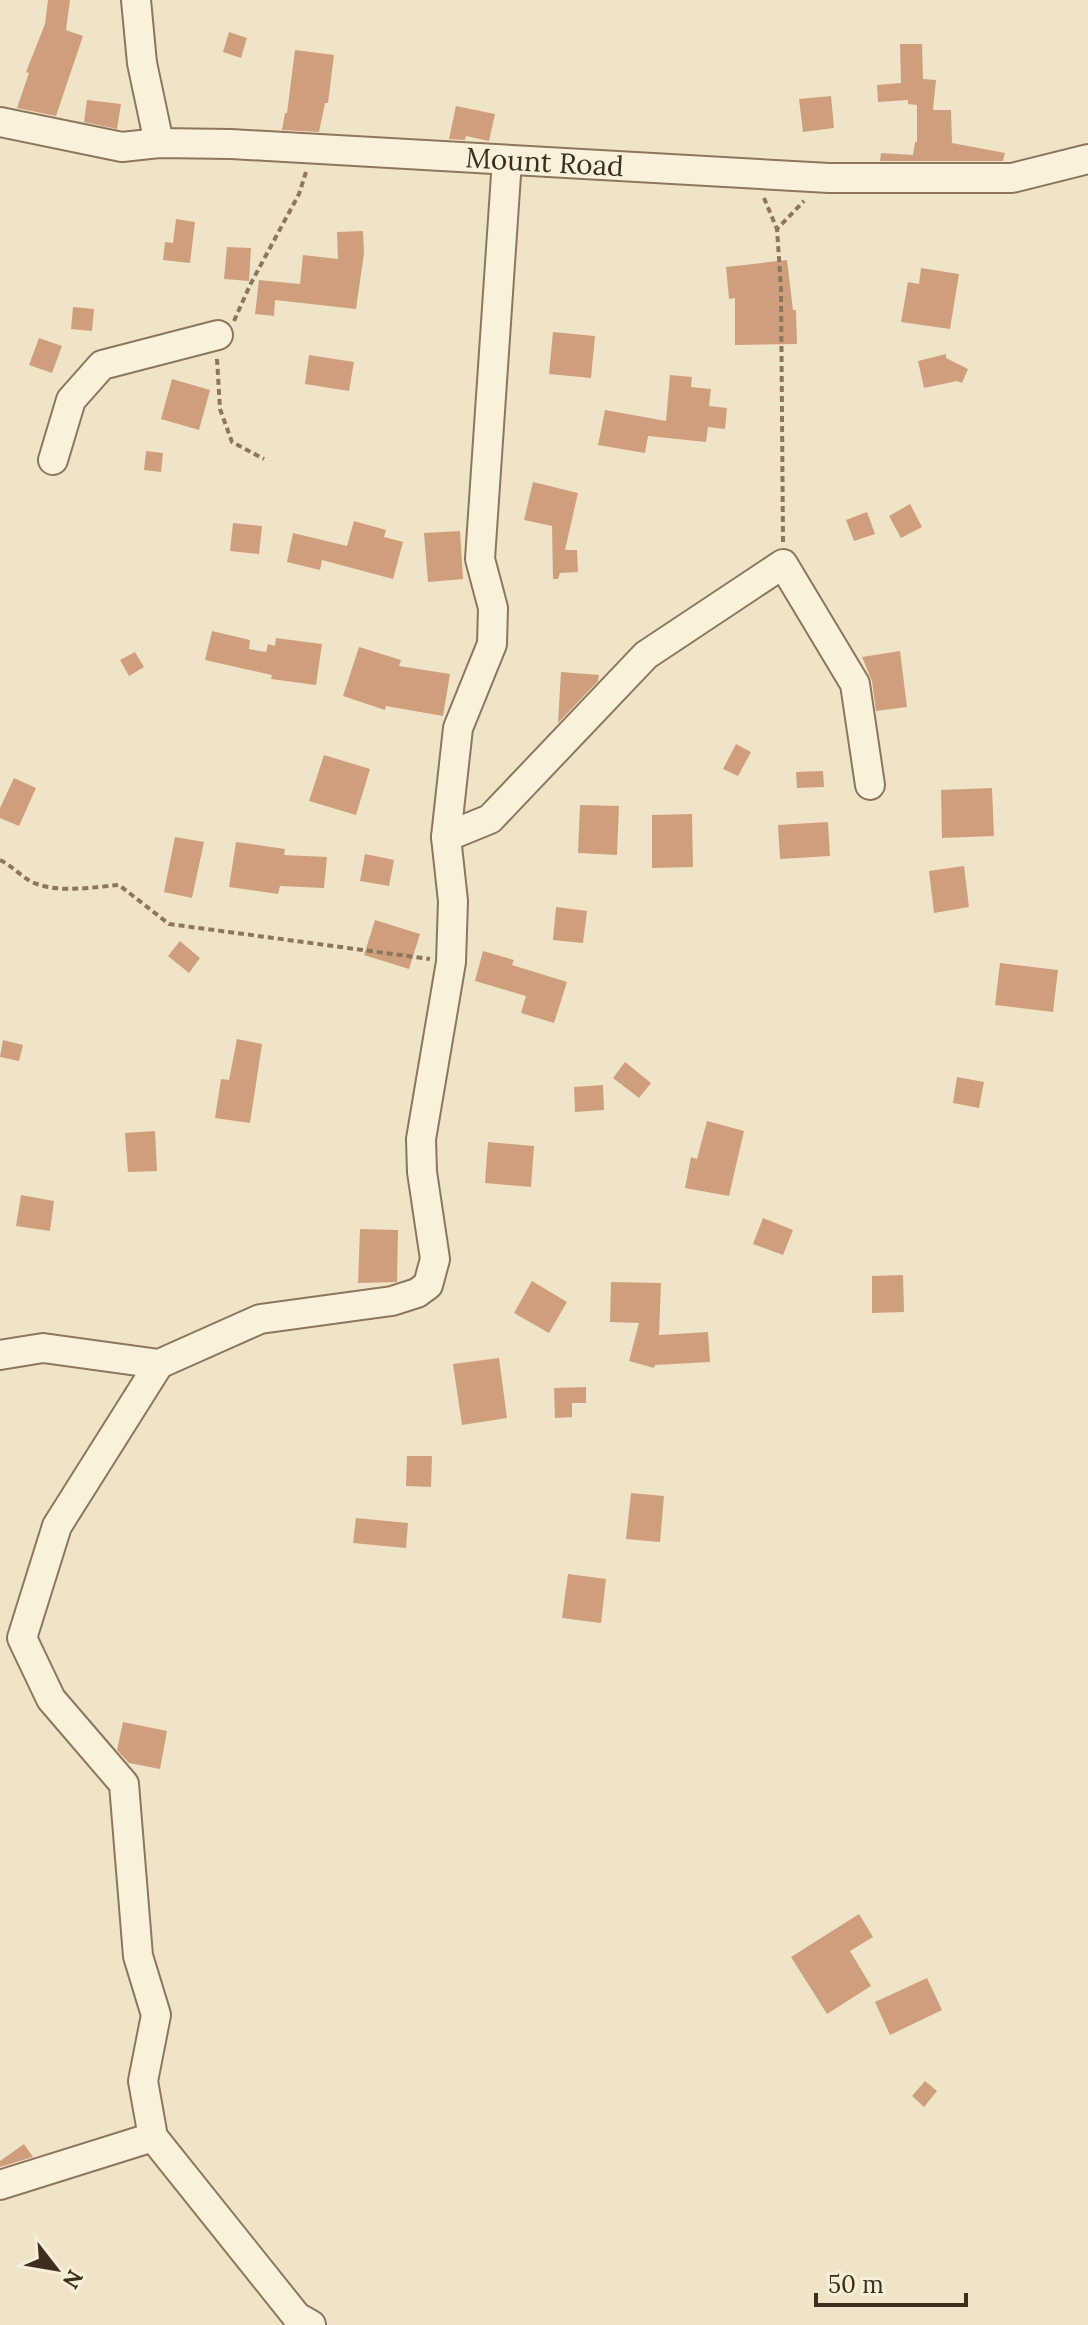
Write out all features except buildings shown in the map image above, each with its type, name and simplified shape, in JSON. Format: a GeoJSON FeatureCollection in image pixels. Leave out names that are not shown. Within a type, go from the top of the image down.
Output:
{"type":"FeatureCollection","features":[{"type":"Feature","properties":{"kind":"street"},"geometry":{"type":"LineString","coordinates":[[136,0],[142,63],[159,143]]}},
{"type":"Feature","properties":{"kind":"street","name":"Mount Road"},"geometry":{"type":"LineString","coordinates":[[0,122],[122,147],[159,143],[231,144],[829,178],[1012,178],[1088,159]]}},
{"type":"Feature","properties":{"kind":"street"},"geometry":{"type":"LineString","coordinates":[[0,1355],[43,1348],[159,1364],[260,1319],[392,1301],[417,1293],[428,1285],[435,1259],[422,1172],[421,1139],[451,962],[453,901],[446,837],[458,728],[492,644],[493,608],[480,559],[507,160]]}},
{"type":"Feature","properties":{"kind":"street"},"geometry":{"type":"LineString","coordinates":[[53,460],[71,400],[102,365],[218,335]]}},
{"type":"Feature","properties":{"kind":"street"},"geometry":{"type":"LineString","coordinates":[[446,837],[490,819],[646,655],[783,564],[855,684],[870,785]]}},
{"type":"Feature","properties":{"kind":"street"},"geometry":{"type":"LineString","coordinates":[[159,1364],[57,1526],[22,1638],[51,1699],[124,1784],[138,1956],[156,2015],[143,2081],[153,2137],[297,2317],[311,2325]]}},
{"type":"Feature","properties":{"kind":"street"},"geometry":{"type":"LineString","coordinates":[[0,2185],[153,2137]]}},
{"type":"Feature","properties":{"kind":"path"},"geometry":{"type":"LineString","coordinates":[[264,459],[232,442],[220,409],[218,335],[237,318],[250,285],[299,194],[313,150]]}},
{"type":"Feature","properties":{"kind":"path"},"geometry":{"type":"LineString","coordinates":[[754,174],[777,229],[781,288],[783,564]]}},
{"type":"Feature","properties":{"kind":"path"},"geometry":{"type":"LineString","coordinates":[[777,229],[829,178]]}},
{"type":"Feature","properties":{"kind":"path"},"geometry":{"type":"LineString","coordinates":[[0,860],[36,884],[69,889],[119,885],[169,924],[451,962]]}}]}
